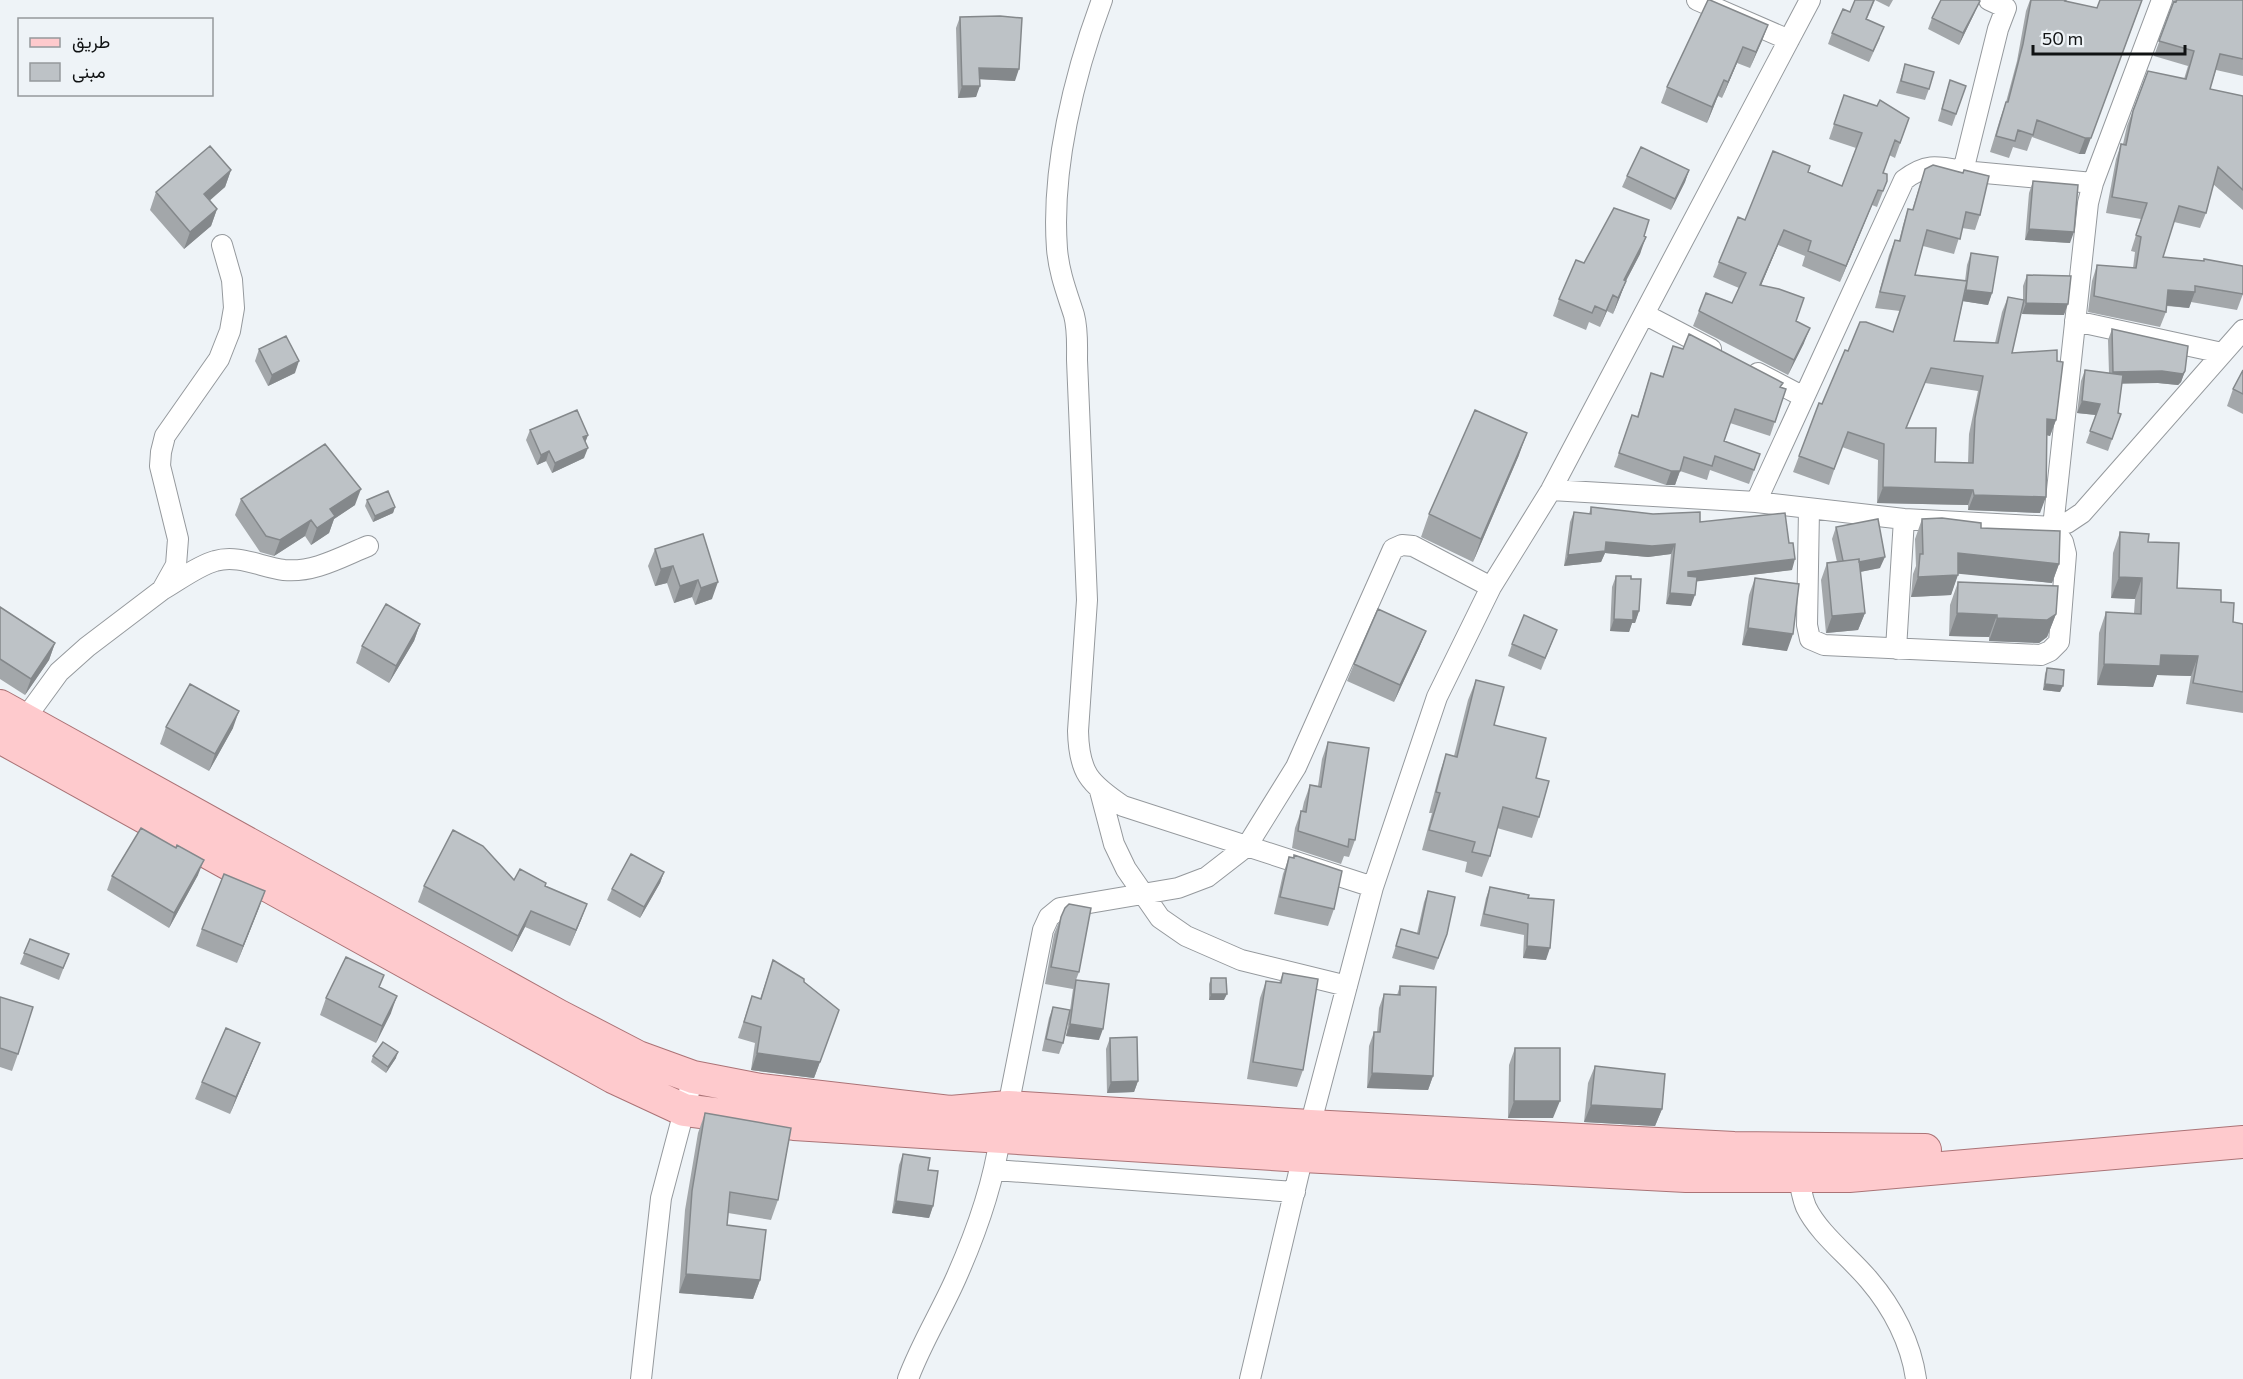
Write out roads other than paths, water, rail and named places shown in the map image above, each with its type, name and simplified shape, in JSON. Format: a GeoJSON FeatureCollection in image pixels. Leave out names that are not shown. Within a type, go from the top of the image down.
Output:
{"type":"FeatureCollection","features":[{"type":"Feature","properties":{"kind":"main road"},"geometry":{"type":"LineString","coordinates":[[8,721],[638,1058],[693,1077],[760,1090],[950,1112],[1008,1107],[1306,1141],[1686,1176],[1797,1163],[1850,1176],[2243,1142]]}},
{"type":"Feature","properties":{"kind":"main road"},"geometry":{"type":"LineString","coordinates":[[8,721],[613,1077],[684,1110],[794,1124],[1000,1137],[1306,1141]]}},
{"type":"Feature","properties":{"kind":"street"},"geometry":{"type":"LineString","coordinates":[[1102,0],[1087,42],[1060,160],[1056,198],[1057,249],[1061,277],[1074,317],[1078,340],[1087,600],[1079,695],[1078,753],[1083,770],[1100,791],[1123,806],[1373,887]]}},
{"type":"Feature","properties":{"kind":"street"},"geometry":{"type":"LineString","coordinates":[[1697,0],[1789,40]]}},
{"type":"Feature","properties":{"kind":"street"},"geometry":{"type":"LineString","coordinates":[[1250,1379],[1306,1141],[1373,887],[1437,697],[1491,587],[1551,490],[1810,0]]}},
{"type":"Feature","properties":{"kind":"street"},"geometry":{"type":"LineString","coordinates":[[1809,509],[1807,625],[1810,639],[1824,645],[2041,655],[2050,651],[2059,642],[2066,554],[2063,542],[2053,527],[2088,203],[2093,183],[2162,0]]}},
{"type":"Feature","properties":{"kind":"street"},"geometry":{"type":"LineString","coordinates":[[1963,171],[1998,30],[2001,3]]}},
{"type":"Feature","properties":{"kind":"street"},"geometry":{"type":"LineString","coordinates":[[1756,502],[1904,180],[1915,172],[1933,165],[1963,171],[2093,183]]}},
{"type":"Feature","properties":{"kind":"street"},"geometry":{"type":"LineString","coordinates":[[162,591],[176,565],[178,540],[160,466],[161,452],[165,436],[219,358],[230,331],[234,308],[232,280],[222,245]]}},
{"type":"Feature","properties":{"kind":"street"},"geometry":{"type":"LineString","coordinates":[[1644,314],[1724,356]]}},
{"type":"Feature","properties":{"kind":"street"},"geometry":{"type":"LineString","coordinates":[[2075,321],[2222,353]]}},
{"type":"Feature","properties":{"kind":"street"},"geometry":{"type":"LineString","coordinates":[[1551,490],[1756,502],[1904,519],[2053,527],[2067,523],[2082,513],[2243,330]]}},
{"type":"Feature","properties":{"kind":"street"},"geometry":{"type":"LineString","coordinates":[[1744,366],[1804,398]]}},
{"type":"Feature","properties":{"kind":"street"},"geometry":{"type":"LineString","coordinates":[[1896,649],[1904,519]]}},
{"type":"Feature","properties":{"kind":"street"},"geometry":{"type":"LineString","coordinates":[[1008,1107],[1043,930],[1049,917],[1060,908],[1178,888],[1207,877],[1247,846],[1296,767],[1393,549],[1402,545],[1413,546],[1491,587]]}},
{"type":"Feature","properties":{"kind":"street"},"geometry":{"type":"LineString","coordinates":[[8,721],[87,647],[162,591],[213,561],[226,559],[250,561],[284,570],[299,570],[320,567],[368,546]]}},
{"type":"Feature","properties":{"kind":"street"},"geometry":{"type":"LineString","coordinates":[[1100,791],[1114,844],[1126,869],[1160,918],[1186,936],[1240,960],[1347,986]]}},
{"type":"Feature","properties":{"kind":"street"},"geometry":{"type":"LineString","coordinates":[[641,1379],[661,1198],[693,1077]]}},
{"type":"Feature","properties":{"kind":"street"},"geometry":{"type":"LineString","coordinates":[[908,1379],[956,1278],[981,1215],[995,1170],[1000,1137]]}},
{"type":"Feature","properties":{"kind":"street"},"geometry":{"type":"LineString","coordinates":[[1797,1163],[1806,1206],[1815,1221],[1870,1281],[1894,1316],[1906,1340],[1916,1379]]}},
{"type":"Feature","properties":{"kind":"street"},"geometry":{"type":"LineString","coordinates":[[995,1170],[1295,1192]]}}]}
